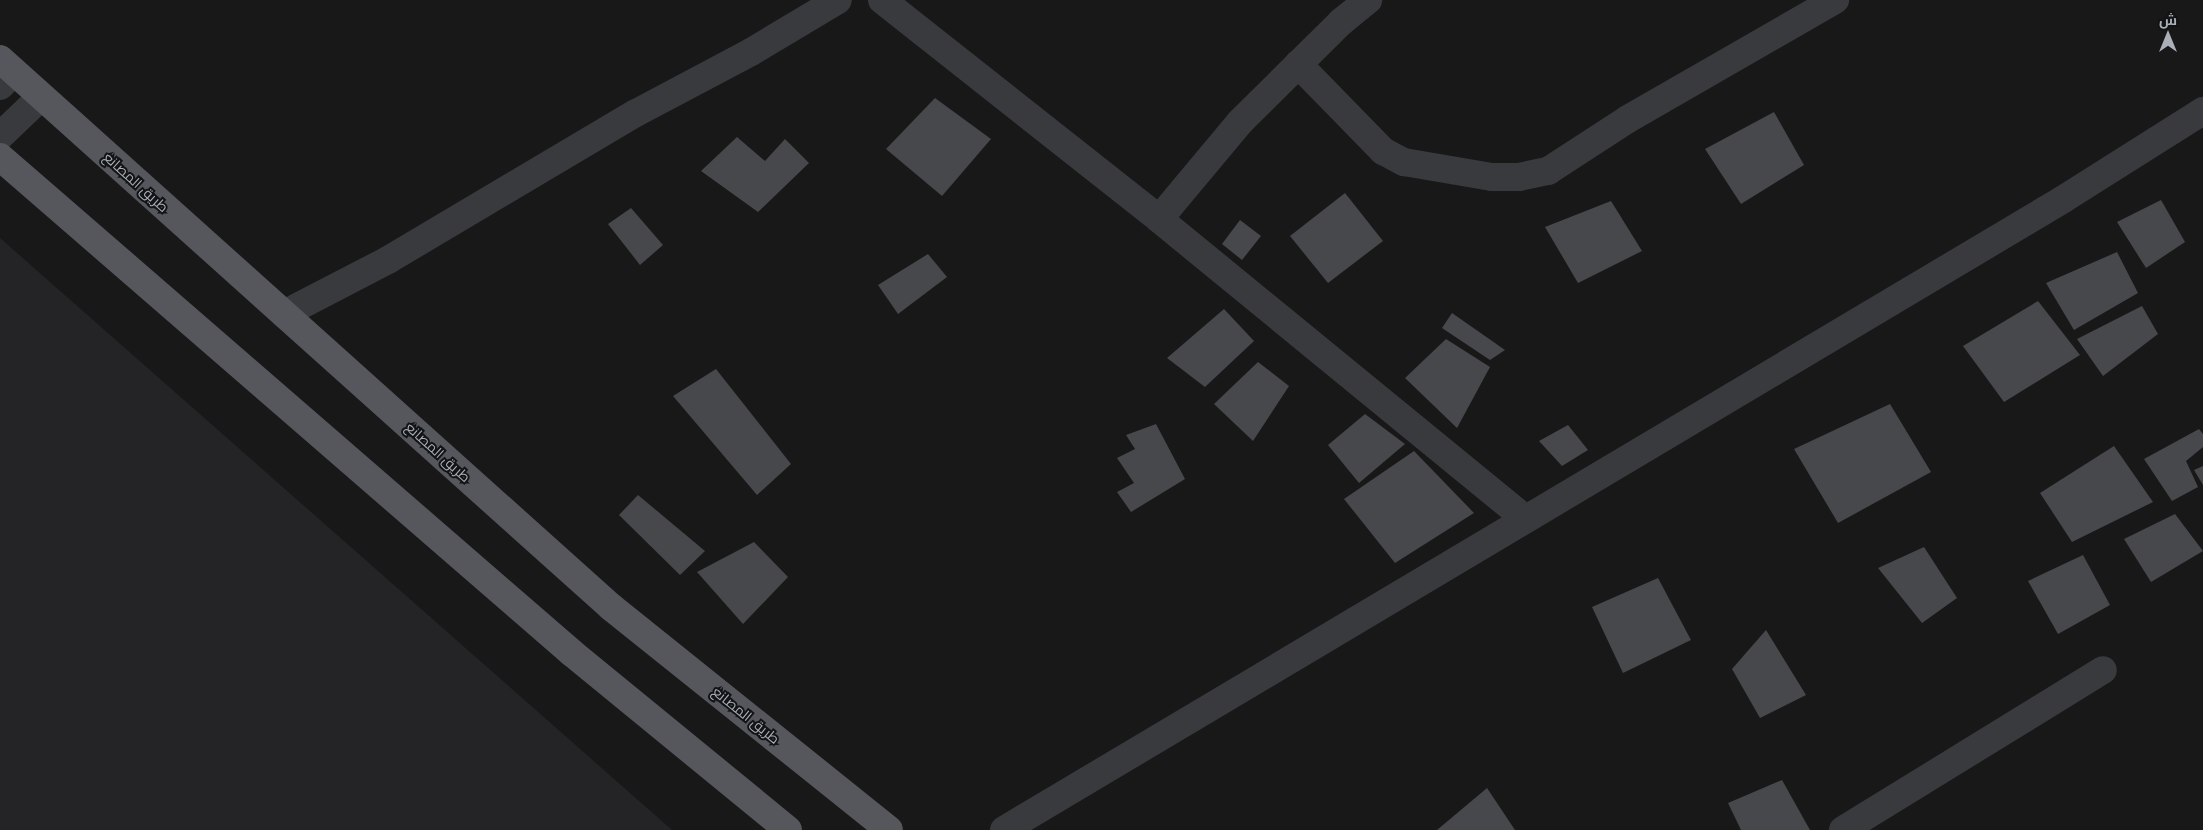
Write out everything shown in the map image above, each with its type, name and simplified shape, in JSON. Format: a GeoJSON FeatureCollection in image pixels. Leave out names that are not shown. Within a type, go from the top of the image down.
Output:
{"type":"FeatureCollection","features":[{"type":"Feature","properties":{"kind":"main road","name":"طريق المصانع"},"geometry":{"type":"LineString","coordinates":[[5,72],[41,97],[611,607],[888,830]]}},
{"type":"Feature","properties":{"kind":"main road"},"geometry":{"type":"LineString","coordinates":[[0,158],[572,653],[788,830]]}},
{"type":"Feature","properties":{"kind":"street"},"geometry":{"type":"LineString","coordinates":[[284,314],[388,260],[636,113],[751,52],[838,0]]}},
{"type":"Feature","properties":{"kind":"street"},"geometry":{"type":"LineString","coordinates":[[882,0],[1159,219],[1524,518]]}},
{"type":"Feature","properties":{"kind":"street"},"geometry":{"type":"LineString","coordinates":[[1159,219],[1240,122],[1341,22],[1368,0]]}},
{"type":"Feature","properties":{"kind":"street"},"geometry":{"type":"LineString","coordinates":[[1298,64],[1383,151],[1404,162],[1492,177],[1519,177],[1548,171],[1636,114],[1835,0]]}},
{"type":"Feature","properties":{"kind":"street"},"geometry":{"type":"LineString","coordinates":[[0,136],[41,97]]}},
{"type":"Feature","properties":{"kind":"street"},"geometry":{"type":"LineString","coordinates":[[1004,830],[1524,518],[2062,200],[2203,111]]}},
{"type":"Feature","properties":{"kind":"street"},"geometry":{"type":"LineString","coordinates":[[1843,830],[2103,670]]}},
{"type":"Feature","properties":{"kind":"shaded area"},"geometry":{"type":"Polygon","coordinates":[[[0,238],[672,830],[0,830],[0,238]]]}},
{"type":"Feature","properties":{"kind":"building"},"geometry":{"type":"Polygon","coordinates":[[[935,98],[991,139],[942,196],[886,149],[935,98]]]}},
{"type":"Feature","properties":{"kind":"building"},"geometry":{"type":"Polygon","coordinates":[[[1774,112],[1804,165],[1741,204],[1705,149],[1774,112]]]}},
{"type":"Feature","properties":{"kind":"building"},"geometry":{"type":"Polygon","coordinates":[[[737,137],[765,161],[785,139],[809,163],[758,212],[701,171],[737,137]]]}},
{"type":"Feature","properties":{"kind":"building"},"geometry":{"type":"Polygon","coordinates":[[[1345,193],[1383,241],[1328,283],[1290,236],[1345,193]]]}},
{"type":"Feature","properties":{"kind":"building"},"geometry":{"type":"Polygon","coordinates":[[[2161,200],[2185,242],[2146,268],[2117,222],[2161,200]]]}},
{"type":"Feature","properties":{"kind":"building"},"geometry":{"type":"Polygon","coordinates":[[[1611,201],[1642,251],[1578,283],[1545,227],[1611,201]]]}},
{"type":"Feature","properties":{"kind":"building"},"geometry":{"type":"Polygon","coordinates":[[[631,208],[663,245],[640,265],[608,224],[631,208]]]}},
{"type":"Feature","properties":{"kind":"building"},"geometry":{"type":"Polygon","coordinates":[[[1240,220],[1261,236],[1242,260],[1222,244],[1240,220]]]}},
{"type":"Feature","properties":{"kind":"building"},"geometry":{"type":"Polygon","coordinates":[[[2117,252],[2138,293],[2074,330],[2046,283],[2117,252]]]}},
{"type":"Feature","properties":{"kind":"building"},"geometry":{"type":"Polygon","coordinates":[[[928,254],[947,277],[898,314],[878,285],[928,254]]]}},
{"type":"Feature","properties":{"kind":"building"},"geometry":{"type":"Polygon","coordinates":[[[2038,301],[2080,355],[2004,402],[1963,346],[2038,301]]]}},
{"type":"Feature","properties":{"kind":"building"},"geometry":{"type":"Polygon","coordinates":[[[2142,306],[2158,334],[2103,376],[2077,339],[2142,306]]]}},
{"type":"Feature","properties":{"kind":"building"},"geometry":{"type":"Polygon","coordinates":[[[1224,309],[1254,341],[1205,387],[1167,358],[1224,309]]]}},
{"type":"Feature","properties":{"kind":"building"},"geometry":{"type":"Polygon","coordinates":[[[1452,313],[1505,350],[1490,360],[1442,328],[1452,313]]]}},
{"type":"Feature","properties":{"kind":"building"},"geometry":{"type":"Polygon","coordinates":[[[1446,339],[1490,367],[1457,428],[1405,378],[1446,339]]]}},
{"type":"Feature","properties":{"kind":"building"},"geometry":{"type":"Polygon","coordinates":[[[1258,362],[1289,386],[1253,441],[1214,404],[1258,362]]]}},
{"type":"Feature","properties":{"kind":"building"},"geometry":{"type":"Polygon","coordinates":[[[716,369],[791,464],[757,495],[673,396],[716,369]]]}},
{"type":"Feature","properties":{"kind":"building"},"geometry":{"type":"Polygon","coordinates":[[[1890,404],[1931,472],[1838,523],[1794,449],[1890,404]]]}},
{"type":"Feature","properties":{"kind":"building"},"geometry":{"type":"Polygon","coordinates":[[[1365,414],[1405,444],[1359,483],[1328,445],[1365,414]]]}},
{"type":"Feature","properties":{"kind":"building"},"geometry":{"type":"Polygon","coordinates":[[[1156,424],[1185,479],[1131,512],[1117,492],[1134,483],[1117,458],[1135,449],[1126,435],[1156,424]]]}},
{"type":"Feature","properties":{"kind":"building"},"geometry":{"type":"Polygon","coordinates":[[[1568,425],[1588,450],[1562,466],[1539,441],[1568,425]]]}},
{"type":"Feature","properties":{"kind":"building"},"geometry":{"type":"Polygon","coordinates":[[[2199,429],[2203,434],[2203,447],[2186,461],[2198,487],[2172,501],[2144,459],[2199,429]]]}},
{"type":"Feature","properties":{"kind":"building"},"geometry":{"type":"Polygon","coordinates":[[[2114,446],[2153,502],[2072,542],[2040,493],[2114,446]]]}},
{"type":"Feature","properties":{"kind":"building"},"geometry":{"type":"Polygon","coordinates":[[[1414,451],[1474,513],[1395,563],[1344,499],[1414,451]]]}},
{"type":"Feature","properties":{"kind":"building"},"geometry":{"type":"Polygon","coordinates":[[[2203,466],[2203,485],[2194,470],[2203,466]]]}},
{"type":"Feature","properties":{"kind":"building"},"geometry":{"type":"Polygon","coordinates":[[[638,495],[705,551],[680,575],[619,515],[638,495]]]}},
{"type":"Feature","properties":{"kind":"building"},"geometry":{"type":"Polygon","coordinates":[[[2175,514],[2203,551],[2151,582],[2124,539],[2175,514]]]}},
{"type":"Feature","properties":{"kind":"building"},"geometry":{"type":"Polygon","coordinates":[[[754,542],[788,577],[743,624],[697,572],[754,542]]]}},
{"type":"Feature","properties":{"kind":"building"},"geometry":{"type":"Polygon","coordinates":[[[1924,547],[1957,598],[1922,623],[1878,568],[1924,547]]]}},
{"type":"Feature","properties":{"kind":"building"},"geometry":{"type":"Polygon","coordinates":[[[2083,555],[2110,605],[2058,634],[2028,581],[2083,555]]]}},
{"type":"Feature","properties":{"kind":"building"},"geometry":{"type":"Polygon","coordinates":[[[1658,578],[1691,640],[1623,673],[1592,607],[1658,578]]]}},
{"type":"Feature","properties":{"kind":"building"},"geometry":{"type":"Polygon","coordinates":[[[1766,630],[1806,695],[1760,718],[1732,669],[1766,630]]]}},
{"type":"Feature","properties":{"kind":"building"},"geometry":{"type":"Polygon","coordinates":[[[1782,780],[1810,830],[1741,830],[1728,803],[1782,780]]]}},
{"type":"Feature","properties":{"kind":"building"},"geometry":{"type":"Polygon","coordinates":[[[1487,788],[1515,830],[1437,830],[1487,788]]]}}]}
